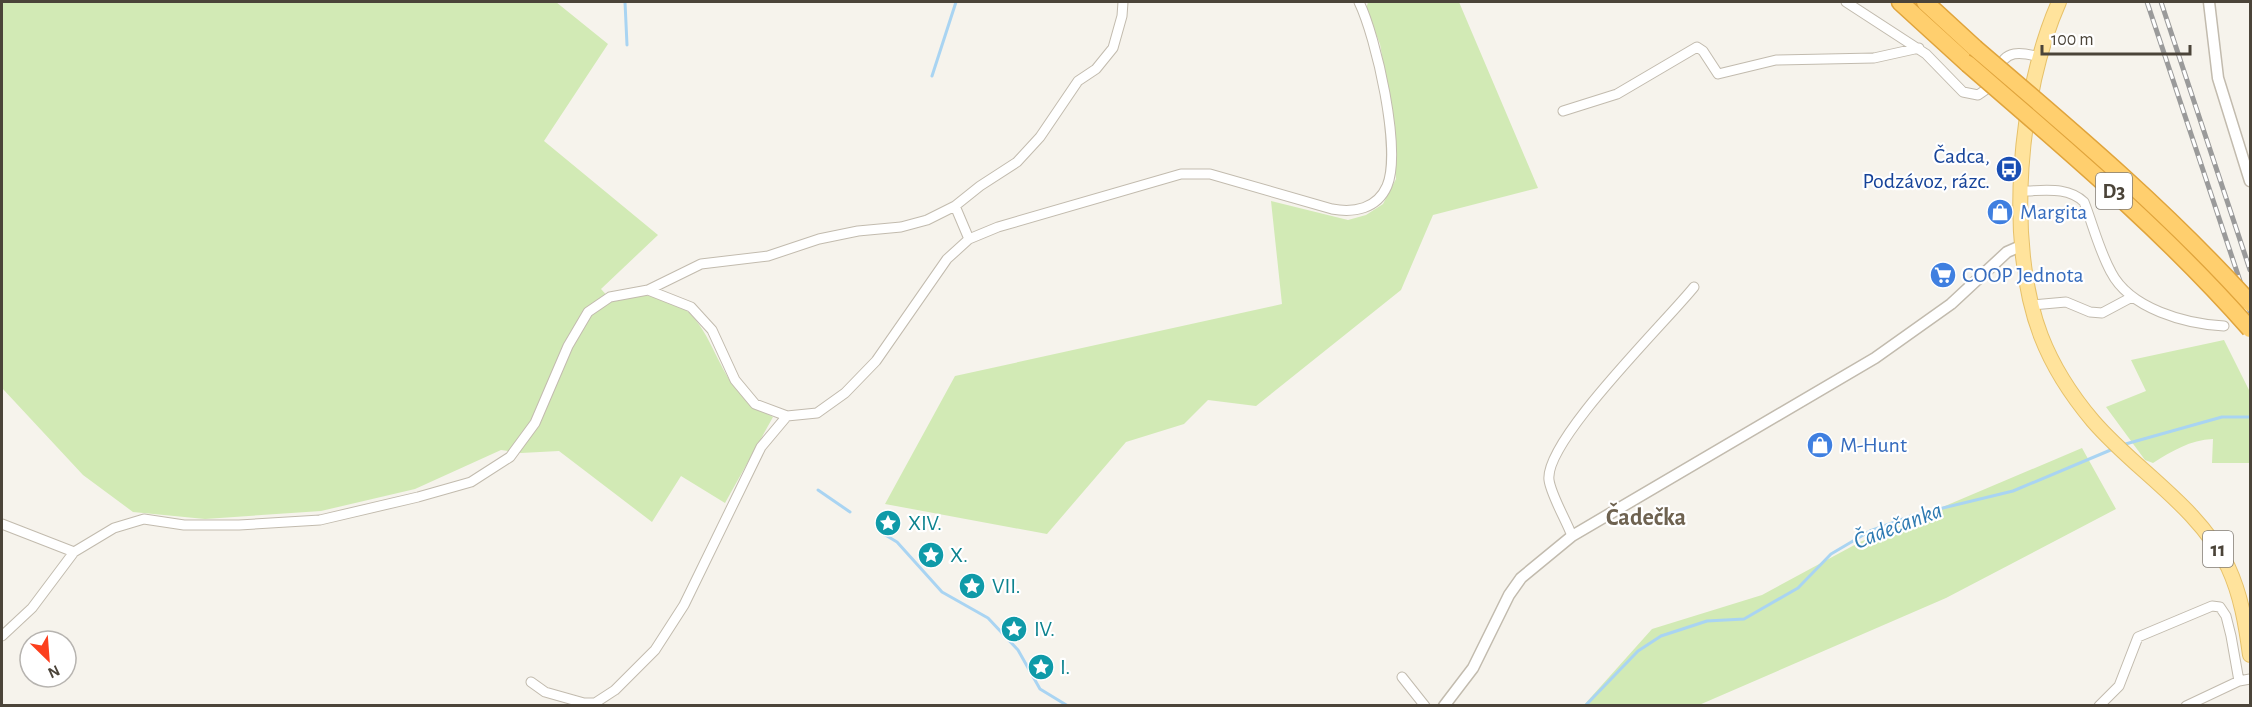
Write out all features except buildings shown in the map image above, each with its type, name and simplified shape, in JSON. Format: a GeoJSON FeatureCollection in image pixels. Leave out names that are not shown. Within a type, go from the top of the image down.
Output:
{"type":"FeatureCollection","features":[{"type":"Feature","properties":{"kind":"highway","name":"D3"},"geometry":{"type":"LineString","coordinates":[[1900,2],[2121,196],[2209,281],[2250,329]]}},
{"type":"Feature","properties":{"kind":"highway","name":"D3"},"geometry":{"type":"LineString","coordinates":[[1925,2],[1975,48],[2134,184],[2187,235],[2250,303]]}},
{"type":"Feature","properties":{"kind":"main road","name":"11"},"geometry":{"type":"LineString","coordinates":[[2059,2],[2039,57],[2025,120],[2022,191],[2023,245],[2032,305],[2040,335],[2059,373],[2083,408],[2108,437],[2200,525],[2224,559],[2239,596],[2250,655]]}},
{"type":"Feature","properties":{"kind":"street"},"geometry":{"type":"LineString","coordinates":[[2,636],[32,608],[75,552],[114,528],[144,519],[184,525],[239,525],[320,520],[471,482],[510,457],[535,423],[568,346],[588,312],[610,297],[648,290],[701,264],[768,256],[819,239],[901,227],[927,220],[955,206],[980,186],[1017,162],[1040,137],[1078,81],[1102,62],[1113,48],[1122,16],[1122,2]]}},
{"type":"Feature","properties":{"kind":"street"},"geometry":{"type":"LineString","coordinates":[[648,290],[691,307],[712,330],[735,380],[755,404],[787,416],[817,413],[845,393],[876,360],[947,259],[969,238],[998,227],[1180,174],[1194,173],[1210,174],[1341,211],[1359,210],[1370,205],[1386,187],[1391,162],[1386,102],[1379,64],[1374,41],[1359,2]]}},
{"type":"Feature","properties":{"kind":"street"},"geometry":{"type":"LineString","coordinates":[[1846,2],[1919,48],[1956,87],[1972,95],[1984,93],[1990,89],[2000,64],[2007,55],[2022,53],[2039,57]]}},
{"type":"Feature","properties":{"kind":"street"},"geometry":{"type":"LineString","coordinates":[[2209,2],[2218,78],[2250,181]]}},
{"type":"Feature","properties":{"kind":"street"},"geometry":{"type":"LineString","coordinates":[[1563,111],[1617,94],[1696,47],[1703,51],[1718,74],[1776,60],[1882,57],[1919,48]]}},
{"type":"Feature","properties":{"kind":"street"},"geometry":{"type":"LineString","coordinates":[[2022,191],[2067,191],[2084,202],[2111,273],[2132,297],[2170,316],[2224,326]]}},
{"type":"Feature","properties":{"kind":"street"},"geometry":{"type":"LineString","coordinates":[[955,206],[969,238]]}},
{"type":"Feature","properties":{"kind":"street"},"geometry":{"type":"LineString","coordinates":[[1444,705],[1473,668],[1509,595],[1521,578],[1572,536],[1875,358],[1952,304],[2007,252],[2023,245]]}},
{"type":"Feature","properties":{"kind":"street"},"geometry":{"type":"LineString","coordinates":[[1572,536],[1549,480],[1552,459],[1609,380],[1669,318],[1694,287]]}},
{"type":"Feature","properties":{"kind":"street"},"geometry":{"type":"LineString","coordinates":[[2032,305],[2066,302],[2090,312],[2103,313],[2132,297]]}},
{"type":"Feature","properties":{"kind":"street"},"geometry":{"type":"LineString","coordinates":[[531,682],[545,692],[584,703],[595,703],[615,690],[655,650],[684,605],[761,447],[787,416]]}},
{"type":"Feature","properties":{"kind":"street"},"geometry":{"type":"LineString","coordinates":[[2,524],[75,552]]}},
{"type":"Feature","properties":{"kind":"street"},"geometry":{"type":"LineString","coordinates":[[2099,705],[2119,686],[2138,637],[2212,606],[2220,607],[2226,616],[2239,681]]}},
{"type":"Feature","properties":{"kind":"street"},"geometry":{"type":"LineString","coordinates":[[1402,677],[1425,705]]}},
{"type":"Feature","properties":{"kind":"street"},"geometry":{"type":"LineString","coordinates":[[2186,705],[2239,681],[2250,679]]}},
{"type":"Feature","properties":{"kind":"green space"},"geometry":{"type":"Polygon","coordinates":[[[2,2],[556,2],[608,44],[544,141],[658,235],[601,289],[612,301],[649,296],[667,299],[681,306],[701,327],[735,388],[750,402],[773,417],[725,503],[681,476],[652,522],[559,451],[521,453],[501,450],[415,489],[321,511],[205,519],[133,512],[83,475],[2,388],[2,2]]]}},
{"type":"Feature","properties":{"kind":"green space"},"geometry":{"type":"Polygon","coordinates":[[[1368,2],[1459,2],[1538,188],[1433,215],[1401,290],[1256,406],[1208,400],[1184,424],[1126,442],[1047,534],[885,504],[955,376],[1282,304],[1271,201],[1348,220],[1366,215],[1383,204],[1396,179],[1390,102],[1380,44],[1366,9],[1368,2]]]}},
{"type":"Feature","properties":{"kind":"green space"},"geometry":{"type":"Polygon","coordinates":[[[2224,340],[2250,392],[2250,463],[2212,463],[2213,439],[2174,450],[2153,463],[2145,460],[2106,407],[2146,391],[2131,360],[2224,340]]]}},
{"type":"Feature","properties":{"kind":"green space"},"geometry":{"type":"Polygon","coordinates":[[[2082,448],[2116,509],[1946,598],[1699,705],[1584,705],[1652,629],[1762,595],[1860,542],[2082,448]]]}},
{"type":"Feature","properties":{"kind":"waterway"},"geometry":{"type":"LineString","coordinates":[[625,2],[627,45]]}},
{"type":"Feature","properties":{"kind":"waterway"},"geometry":{"type":"LineString","coordinates":[[932,76],[956,2]]}},
{"type":"Feature","properties":{"kind":"waterway","name":"Čadečanka"},"geometry":{"type":"LineString","coordinates":[[2122,445],[2222,417],[2250,417]]}},
{"type":"Feature","properties":{"kind":"waterway","name":"Čadečanka"},"geometry":{"type":"LineString","coordinates":[[1585,706],[1638,651],[1661,636],[1707,621],[1744,619],[1798,588],[1831,554],[1870,531],[1914,515],[2013,491],[2113,449]]}},
{"type":"Feature","properties":{"kind":"waterway"},"geometry":{"type":"LineString","coordinates":[[818,490],[850,512]]}},
{"type":"Feature","properties":{"kind":"waterway"},"geometry":{"type":"LineString","coordinates":[[882,533],[897,542],[942,592],[988,618],[1018,650],[1040,689],[1068,706]]}},
{"type":"Feature","properties":{"kind":"railway"},"geometry":{"type":"LineString","coordinates":[[2147,2],[2250,311]]}},
{"type":"Feature","properties":{"kind":"railway"},"geometry":{"type":"LineString","coordinates":[[2161,2],[2250,270]]}},
{"type":"Feature","properties":{"kind":"place","name":"Čadca, Podzávoz, rázc."},"geometry":{"type":"Point","coordinates":[2009,169]}},
{"type":"Feature","properties":{"kind":"place","name":"Margita"},"geometry":{"type":"Point","coordinates":[2000,212]}},
{"type":"Feature","properties":{"kind":"place","name":"COOP Jednota"},"geometry":{"type":"Point","coordinates":[1943,275]}},
{"type":"Feature","properties":{"kind":"place","name":"M-Hunt"},"geometry":{"type":"Point","coordinates":[1820,445]}},
{"type":"Feature","properties":{"kind":"place","name":"XIV."},"geometry":{"type":"Point","coordinates":[888,523]}},
{"type":"Feature","properties":{"kind":"place","name":"X."},"geometry":{"type":"Point","coordinates":[931,555]}},
{"type":"Feature","properties":{"kind":"place","name":"VII."},"geometry":{"type":"Point","coordinates":[972,586]}},
{"type":"Feature","properties":{"kind":"place","name":"IV."},"geometry":{"type":"Point","coordinates":[1014,629]}},
{"type":"Feature","properties":{"kind":"place","name":"I."},"geometry":{"type":"Point","coordinates":[1041,667]}},
{"type":"Feature","properties":{"kind":"district","name":"Čadečka"},"geometry":{"type":"Point","coordinates":[1646,518]}}]}
